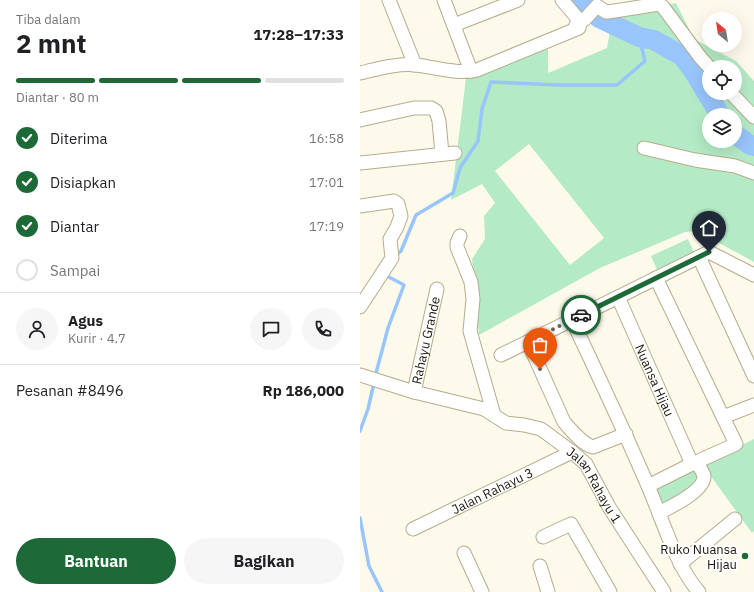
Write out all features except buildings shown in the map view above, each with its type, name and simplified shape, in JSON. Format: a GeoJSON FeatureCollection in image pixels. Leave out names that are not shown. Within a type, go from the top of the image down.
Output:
{"type":"FeatureCollection","features":[{"type":"Feature","properties":{"kind":"street"},"geometry":{"type":"LineString","coordinates":[[389,0],[415,65]]}},
{"type":"Feature","properties":{"kind":"street"},"geometry":{"type":"LineString","coordinates":[[444,0],[471,72]]}},
{"type":"Feature","properties":{"kind":"street"},"geometry":{"type":"LineString","coordinates":[[454,25],[518,0]]}},
{"type":"Feature","properties":{"kind":"street"},"geometry":{"type":"LineString","coordinates":[[562,0],[575,14],[580,23],[583,22]]}},
{"type":"Feature","properties":{"kind":"street"},"geometry":{"type":"LineString","coordinates":[[361,69],[415,65],[471,72],[577,30],[594,4],[606,12],[659,4],[663,7],[703,60]]}},
{"type":"Feature","properties":{"kind":"street"},"geometry":{"type":"LineString","coordinates":[[738,100],[754,117]]}},
{"type":"Feature","properties":{"kind":"street"},"geometry":{"type":"LineString","coordinates":[[360,120],[414,108],[431,108],[436,112],[448,153],[360,163]]}},
{"type":"Feature","properties":{"kind":"street"},"geometry":{"type":"LineString","coordinates":[[644,148],[694,160],[740,167],[754,173]]}},
{"type":"Feature","properties":{"kind":"street"},"geometry":{"type":"LineString","coordinates":[[360,206],[394,201],[398,204],[401,216],[390,239],[392,258],[363,303]]}},
{"type":"Feature","properties":{"kind":"street"},"geometry":{"type":"LineString","coordinates":[[460,236],[457,247],[471,282],[473,299],[470,331],[494,415]]}},
{"type":"Feature","properties":{"kind":"street"},"geometry":{"type":"LineString","coordinates":[[501,355],[709,252],[754,275]]}},
{"type":"Feature","properties":{"kind":"street"},"geometry":{"type":"LineString","coordinates":[[699,257],[754,376]]}},
{"type":"Feature","properties":{"kind":"street"},"geometry":{"type":"LineString","coordinates":[[648,486],[736,444],[656,278]]}},
{"type":"Feature","properties":{"kind":"street","name":"Rahayu Grande"},"geometry":{"type":"LineString","coordinates":[[414,392],[437,289]]}},
{"type":"Feature","properties":{"kind":"street","name":"Nuansa Hijau"},"geometry":{"type":"LineString","coordinates":[[618,297],[695,463],[704,475],[701,486],[692,494],[659,513]]}},
{"type":"Feature","properties":{"kind":"street"},"geometry":{"type":"LineString","coordinates":[[572,320],[626,434],[680,564],[699,592]]}},
{"type":"Feature","properties":{"kind":"street"},"geometry":{"type":"LineString","coordinates":[[528,342],[564,422],[571,431],[588,446],[593,447],[626,434]]}},
{"type":"Feature","properties":{"kind":"street","name":"Jalan Rahayu 1"},"geometry":{"type":"LineString","coordinates":[[370,379],[414,392],[484,409],[506,423],[540,429],[572,452],[586,464],[610,507],[664,592]]}},
{"type":"Feature","properties":{"kind":"street"},"geometry":{"type":"LineString","coordinates":[[723,417],[754,405]]}},
{"type":"Feature","properties":{"kind":"street","name":"Jalan Rahayu 3"},"geometry":{"type":"LineString","coordinates":[[413,528],[572,452]]}},
{"type":"Feature","properties":{"kind":"street"},"geometry":{"type":"LineString","coordinates":[[680,564],[735,519]]}},
{"type":"Feature","properties":{"kind":"street"},"geometry":{"type":"LineString","coordinates":[[543,537],[571,524],[610,592]]}},
{"type":"Feature","properties":{"kind":"street"},"geometry":{"type":"LineString","coordinates":[[464,553],[482,592]]}},
{"type":"Feature","properties":{"kind":"street"},"geometry":{"type":"LineString","coordinates":[[540,566],[548,592]]}},
{"type":"Feature","properties":{"kind":"green space"},"geometry":{"type":"Polygon","coordinates":[[[676,3],[694,39],[702,43],[702,52],[719,52],[734,60],[702,60],[702,100],[742,100],[742,68],[754,81],[754,262],[697,231],[685,232],[600,268],[479,335],[472,259],[485,239],[484,216],[495,203],[482,184],[451,200],[466,78],[548,49],[548,73],[607,48],[613,14],[676,3]],[[529,144],[495,171],[570,265],[604,238],[529,144]]]}},
{"type":"Feature","properties":{"kind":"green space"},"geometry":{"type":"Polygon","coordinates":[[[688,239],[695,254],[658,272],[651,256],[688,239]]]}},
{"type":"Feature","properties":{"kind":"green space"},"geometry":{"type":"Polygon","coordinates":[[[754,439],[754,531],[752,533],[702,464],[754,439]]]}},
{"type":"Feature","properties":{"kind":"green space"},"geometry":{"type":"Polygon","coordinates":[[[693,467],[699,478],[688,491],[661,505],[652,488],[693,467]]]}},
{"type":"Feature","properties":{"kind":"waterway"},"geometry":{"type":"LineString","coordinates":[[581,0],[599,18],[639,37],[654,40],[682,56],[694,72],[716,108]]}},
{"type":"Feature","properties":{"kind":"waterway"},"geometry":{"type":"LineString","coordinates":[[395,256],[401,251],[416,215],[453,193],[460,168],[478,141],[482,109],[491,82],[558,85],[617,85],[645,61],[639,37]]}},
{"type":"Feature","properties":{"kind":"waterway"},"geometry":{"type":"LineString","coordinates":[[742,139],[754,146]]}},
{"type":"Feature","properties":{"kind":"waterway"},"geometry":{"type":"LineString","coordinates":[[375,377],[388,328],[404,285],[385,275]]}},
{"type":"Feature","properties":{"kind":"waterway"},"geometry":{"type":"LineString","coordinates":[[360,431],[368,409],[374,383]]}},
{"type":"Feature","properties":{"kind":"waterway"},"geometry":{"type":"LineString","coordinates":[[360,518],[369,566],[382,592]]}},
{"type":"Feature","properties":{"kind":"way so far"},"geometry":{"type":"LineString","coordinates":[[540,369],[528,342],[581,315]]}},
{"type":"Feature","properties":{"kind":"place","name":"Ruko Nuansa Hijau"},"geometry":{"type":"Point","coordinates":[745,556]}},
{"type":"Feature","properties":{"kind":"route"},"geometry":{"type":"LineString","coordinates":[[581,315],[709,252]]}}]}
